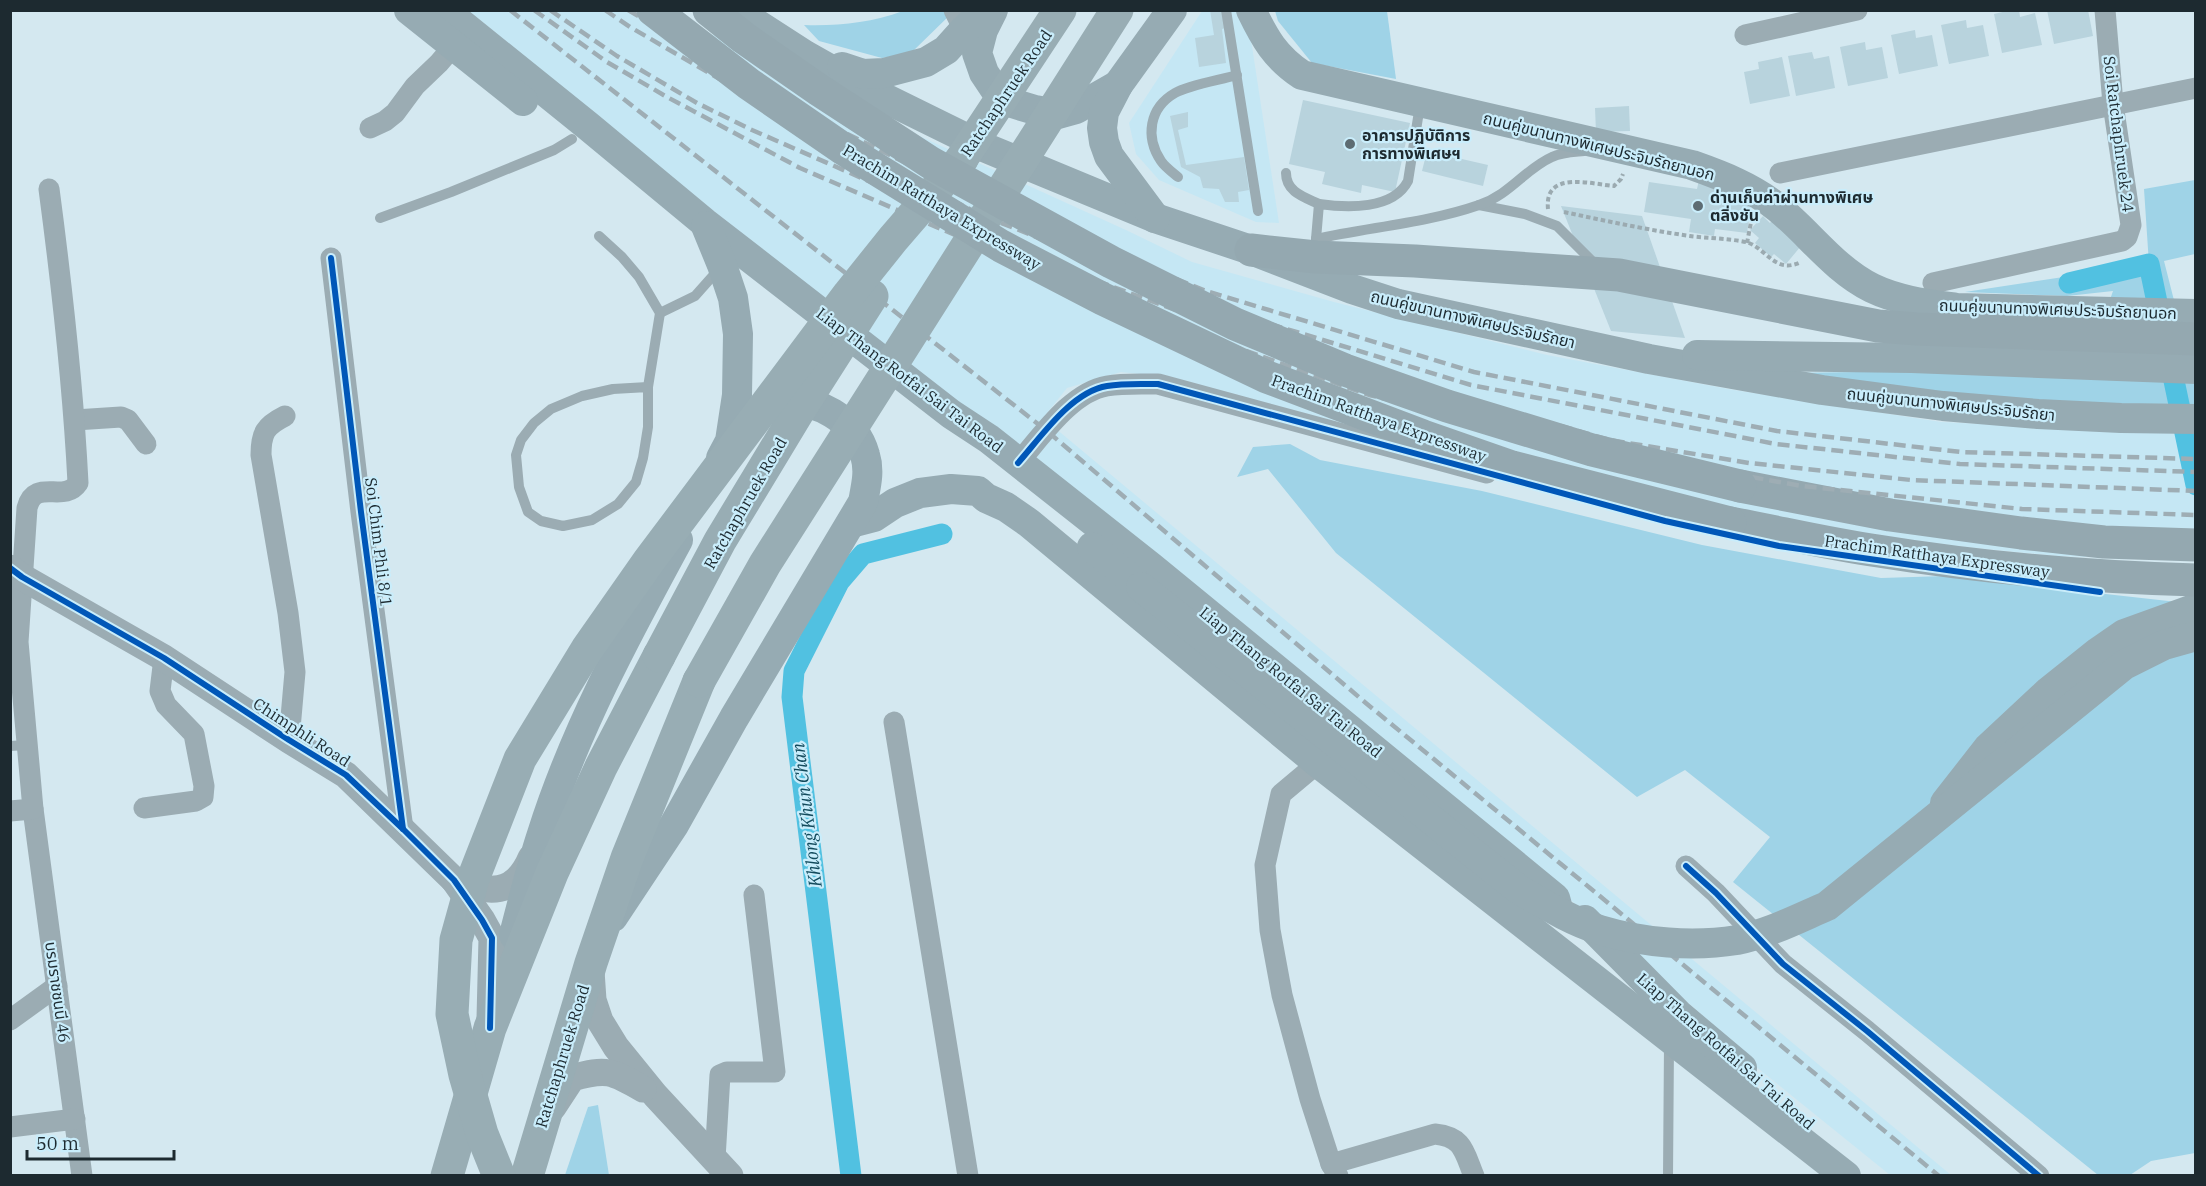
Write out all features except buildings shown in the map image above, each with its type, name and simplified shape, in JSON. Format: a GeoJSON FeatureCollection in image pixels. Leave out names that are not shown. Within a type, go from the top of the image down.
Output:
{"type":"FeatureCollection","features":[{"type":"Feature","properties":{"kind":"highway","name":"Prachim Ratthaya Expressway"},"geometry":{"type":"LineString","coordinates":[[653,10],[748,84],[842,148],[1000,246],[1103,299],[1267,377],[1423,436],[1512,467],[1719,520],[1876,551],[1983,566],[2090,575],[2196,580]]}},
{"type":"Feature","properties":{"kind":"highway","name":"Prachim Ratthaya Expressway"},"geometry":{"type":"LineString","coordinates":[[710,10],[810,84],[931,163],[1111,262],[1235,324],[1345,370],[1447,406],[1592,450],[1740,486],[1890,515],[2009,532],[2104,542],[2196,545]]}},
{"type":"Feature","properties":{"kind":"highway"},"geometry":{"type":"LineString","coordinates":[[1251,250],[1316,248],[1415,261],[1604,273],[1878,326],[1917,329],[2084,336],[2192,322]]}},
{"type":"Feature","properties":{"kind":"main road"},"geometry":{"type":"LineString","coordinates":[[409,10],[572,139],[625,175],[695,216]]}},
{"type":"Feature","properties":{"kind":"main road","name":"Liap Thang Rotfai Sai Tai Road"},"geometry":{"type":"LineString","coordinates":[[444,10],[695,216],[951,414],[989,439],[1151,567],[1555,898],[1558,905],[1550,922],[1548,934],[1554,946]]}},
{"type":"Feature","properties":{"kind":"main road"},"geometry":{"type":"LineString","coordinates":[[993,10],[983,30],[977,53],[984,73],[994,88],[1012,103],[1058,114],[1076,110],[1118,86]]}},
{"type":"Feature","properties":{"kind":"main road","name":"Ratchaphruek Road"},"geometry":{"type":"LineString","coordinates":[[490,1028],[552,873],[606,757],[720,541],[798,412],[1060,10]]}},
{"type":"Feature","properties":{"kind":"main road","name":"Ratchaphruek Road"},"geometry":{"type":"LineString","coordinates":[[527,1175],[596,950],[627,858],[699,681],[765,564],[1118,10]]}},
{"type":"Feature","properties":{"kind":"main road"},"geometry":{"type":"LineString","coordinates":[[1155,218],[1120,174],[1109,156],[1102,128],[1104,112],[1118,86],[1172,10]]}},
{"type":"Feature","properties":{"kind":"main road","name":"ถนนคู่ขนานทางพิเศษประจิมรัถยานอก"},"geometry":{"type":"LineString","coordinates":[[1251,10],[1275,53],[1302,75],[1692,165],[1725,177],[1746,187],[1780,210],[1843,270],[1871,287],[1896,298],[1957,308],[2111,312],[2192,322]]}},
{"type":"Feature","properties":{"kind":"main road","name":"ถนนคู่ขนานทางพิเศษประจิมรัถยา"},"geometry":{"type":"LineString","coordinates":[[731,12],[860,86],[986,148],[1155,218],[1251,250],[1398,304],[1649,359],[1822,390],[1943,406],[2121,418],[2196,419]]}},
{"type":"Feature","properties":{"kind":"main road"},"geometry":{"type":"LineString","coordinates":[[805,55],[862,74],[884,73],[926,62],[946,50],[968,17]]}},
{"type":"Feature","properties":{"kind":"main road"},"geometry":{"type":"LineString","coordinates":[[499,1176],[482,1134],[465,1075],[452,1014],[456,940],[473,879],[520,759],[587,649],[648,562],[849,294],[962,159]]}},
{"type":"Feature","properties":{"kind":"main road","name":"Ratchaphruek Road"},"geometry":{"type":"LineString","coordinates":[[695,216],[722,265],[733,298],[738,334],[737,396],[730,441]]}},
{"type":"Feature","properties":{"kind":"main road"},"geometry":{"type":"LineString","coordinates":[[1649,359],[1710,353],[2196,369]]}},
{"type":"Feature","properties":{"kind":"main road","name":"Ratchaphruek Road"},"geometry":{"type":"LineString","coordinates":[[447,1176],[490,1028],[542,833],[572,755],[621,645],[730,441],[741,426],[753,414],[770,404],[793,401],[817,405],[838,416],[855,433],[865,455],[868,478],[863,502],[734,718],[674,825],[596,950]]}},
{"type":"Feature","properties":{"kind":"main road"},"geometry":{"type":"LineString","coordinates":[[951,414],[982,452],[1085,541],[1518,889],[1553,910],[1600,930],[1650,941],[1700,943],[1738,940],[1772,929],[1827,906],[2124,665],[2164,645],[2196,636]]}},
{"type":"Feature","properties":{"kind":"main road","name":"Liap Thang Rotfai Sai Tai Road"},"geometry":{"type":"LineString","coordinates":[[851,523],[874,517],[895,503],[920,493],[951,489],[978,491],[986,498],[1006,507],[1029,523],[1318,764],[1670,1036],[1846,1176]]}},
{"type":"Feature","properties":{"kind":"main road"},"geometry":{"type":"LineString","coordinates":[[978,491],[989,489],[1010,496],[1085,541]]}},
{"type":"Feature","properties":{"kind":"main road"},"geometry":{"type":"LineString","coordinates":[[1931,820],[1988,748],[2064,678],[2124,634],[2196,608]]}},
{"type":"Feature","properties":{"kind":"main road","name":"Liap Thang Rotfai Sai Tai Road"},"geometry":{"type":"LineString","coordinates":[[1554,916],[1566,911],[1579,914],[1679,1015],[1871,1176]]}},
{"type":"Feature","properties":{"kind":"street"},"geometry":{"type":"LineString","coordinates":[[1744,35],[1857,10]]}},
{"type":"Feature","properties":{"kind":"street","name":"Soi Ratchaphruek 24"},"geometry":{"type":"LineString","coordinates":[[1933,283],[2122,241],[2127,237],[2131,225],[2113,104],[2105,10]]}},
{"type":"Feature","properties":{"kind":"street"},"geometry":{"type":"LineString","coordinates":[[370,128],[385,122],[395,113],[415,86],[468,30]]}},
{"type":"Feature","properties":{"kind":"street"},"geometry":{"type":"LineString","coordinates":[[1780,173],[2196,88]]}},
{"type":"Feature","properties":{"kind":"street"},"geometry":{"type":"LineString","coordinates":[[49,189],[67,331],[75,420],[121,417],[128,420],[146,444]]}},
{"type":"Feature","properties":{"kind":"street","name":"Soi Chim Phli 8/1"},"geometry":{"type":"LineString","coordinates":[[331,258],[402,829]]}},
{"type":"Feature","properties":{"kind":"street"},"geometry":{"type":"LineString","coordinates":[[1018,463],[1067,405],[1104,386],[1158,384],[1665,522],[1779,546],[2100,592]]}},
{"type":"Feature","properties":{"kind":"street"},"geometry":{"type":"LineString","coordinates":[[285,416],[273,422],[265,431],[261,443],[261,455],[288,613],[295,672],[289,740]]}},
{"type":"Feature","properties":{"kind":"street","name":"บรมราชชนนี 46"},"geometry":{"type":"LineString","coordinates":[[75,420],[78,483],[74,488],[66,491],[41,492],[30,498],[27,508],[16,573],[14,643],[19,745],[33,809],[82,1176]]}},
{"type":"Feature","properties":{"kind":"street","name":"Chimphli Road"},"geometry":{"type":"LineString","coordinates":[[16,573],[164,658],[346,776],[402,829],[454,880],[492,938],[490,1028]]}},
{"type":"Feature","properties":{"kind":"street"},"geometry":{"type":"LineString","coordinates":[[144,808],[196,801],[203,796],[204,786],[194,734],[166,705],[160,691],[164,658]]}},
{"type":"Feature","properties":{"kind":"street"},"geometry":{"type":"LineString","coordinates":[[894,722],[968,1176]]}},
{"type":"Feature","properties":{"kind":"street"},"geometry":{"type":"LineString","coordinates":[[1318,764],[1281,794],[1265,865],[1270,930],[1282,995],[1310,1099],[1335,1170],[1435,1134],[1447,1135],[1459,1142],[1474,1176]]}},
{"type":"Feature","properties":{"kind":"street"},"geometry":{"type":"LineString","coordinates":[[10,812],[33,809]]}},
{"type":"Feature","properties":{"kind":"street","name":"Chimphli Road"},"geometry":{"type":"LineString","coordinates":[[454,880],[471,887],[491,889],[512,886],[525,872],[542,833]]}},
{"type":"Feature","properties":{"kind":"street"},"geometry":{"type":"LineString","coordinates":[[1686,866],[1716,893],[1784,964],[2039,1176]]}},
{"type":"Feature","properties":{"kind":"street"},"geometry":{"type":"LineString","coordinates":[[723,1167],[720,1075],[727,1072],[775,1072],[754,895]]}},
{"type":"Feature","properties":{"kind":"street"},"geometry":{"type":"LineString","coordinates":[[596,950],[593,1000],[600,1021],[616,1047],[655,1095],[723,1167]]}},
{"type":"Feature","properties":{"kind":"street"},"geometry":{"type":"LineString","coordinates":[[10,1020],[57,986]]}},
{"type":"Feature","properties":{"kind":"street"},"geometry":{"type":"LineString","coordinates":[[540,1129],[572,1078],[596,1071],[616,1073],[655,1095]]}},
{"type":"Feature","properties":{"kind":"street"},"geometry":{"type":"LineString","coordinates":[[10,1127],[75,1119]]}},
{"type":"Feature","properties":{"kind":"lane"},"geometry":{"type":"LineString","coordinates":[[1226,10],[1258,211]]}},
{"type":"Feature","properties":{"kind":"lane"},"geometry":{"type":"LineString","coordinates":[[1178,177],[1161,162],[1154,146],[1150,130],[1153,114],[1161,103],[1176,92],[1237,75]]}},
{"type":"Feature","properties":{"kind":"lane"},"geometry":{"type":"LineString","coordinates":[[1286,173],[1286,181],[1292,190],[1319,204],[1341,207],[1372,204],[1395,196],[1403,190],[1408,181],[1420,103]]}},
{"type":"Feature","properties":{"kind":"lane"},"geometry":{"type":"LineString","coordinates":[[380,218],[554,150],[572,139]]}},
{"type":"Feature","properties":{"kind":"lane"},"geometry":{"type":"LineString","coordinates":[[1319,204],[1316,248],[1479,205],[1508,191],[1535,167],[1552,157],[1569,152],[1625,149]]}},
{"type":"Feature","properties":{"kind":"lane"},"geometry":{"type":"LineString","coordinates":[[1479,205],[1526,214],[1557,226],[1604,273]]}},
{"type":"Feature","properties":{"kind":"lane"},"geometry":{"type":"LineString","coordinates":[[599,236],[639,277],[660,313],[648,387],[648,427],[644,458],[636,482],[618,504],[592,520],[563,526],[541,520],[528,512],[519,487],[516,455],[521,440],[534,423],[551,409],[582,396],[613,389],[648,387]]}},
{"type":"Feature","properties":{"kind":"lane"},"geometry":{"type":"LineString","coordinates":[[660,313],[695,296],[722,265]]}},
{"type":"Feature","properties":{"kind":"lane"},"geometry":{"type":"LineString","coordinates":[[1668,1176],[1670,1036]]}},
{"type":"Feature","properties":{"kind":"path"},"geometry":{"type":"LineString","coordinates":[[1625,149],[1621,179],[1614,186],[1563,181],[1552,189],[1547,203],[1548,209],[1650,230],[1749,243],[1772,261],[1780,264],[1795,265],[1823,253]]}},
{"type":"Feature","properties":{"kind":"shaded area"},"geometry":{"type":"Polygon","coordinates":[[[469,11],[670,11],[711,34],[904,129],[1192,262],[1334,302],[1547,355],[1734,390],[1941,422],[2195,434],[2195,560],[2057,556],[1701,521],[1165,377],[1121,372],[1067,388],[1043,418],[1951,1175],[1890,1175],[1744,1057],[1725,1035],[1558,889],[715,212],[469,11]]]}},
{"type":"Feature","properties":{"kind":"shaded area"},"geometry":{"type":"Polygon","coordinates":[[[903,11],[954,11],[911,53],[882,58],[819,41],[804,25],[854,23],[903,11]]]}},
{"type":"Feature","properties":{"kind":"shaded area"},"geometry":{"type":"Polygon","coordinates":[[[1202,11],[1245,11],[1279,223],[1256,222],[1159,180],[1136,154],[1129,123],[1202,11]]]}},
{"type":"Feature","properties":{"kind":"shaded area"},"geometry":{"type":"Polygon","coordinates":[[[1275,11],[1387,11],[1396,79],[1312,63],[1278,21],[1275,11]]]}},
{"type":"Feature","properties":{"kind":"shaded area"},"geometry":{"type":"Polygon","coordinates":[[[2195,180],[2195,254],[2164,261],[2179,320],[2195,321],[2195,408],[1985,399],[1788,373],[1926,371],[2103,320],[2113,291],[2067,296],[1965,292],[2149,264],[2144,189],[2195,180]]]}},
{"type":"Feature","properties":{"kind":"shaded area"},"geometry":{"type":"Polygon","coordinates":[[[1290,444],[1320,460],[1482,491],[1702,545],[1881,578],[1945,576],[2195,604],[2195,1153],[2151,1161],[2130,1175],[2098,1175],[1733,882],[1770,837],[1685,770],[1637,797],[1336,553],[1268,469],[1237,477],[1253,447],[1290,444]]]}},
{"type":"Feature","properties":{"kind":"shaded area"},"geometry":{"type":"Polygon","coordinates":[[[598,1105],[609,1175],[565,1175],[588,1107],[598,1105]]]}},
{"type":"Feature","properties":{"kind":"waterway"},"geometry":{"type":"LineString","coordinates":[[2069,283],[2149,264],[2162,326]]}},
{"type":"Feature","properties":{"kind":"waterway"},"geometry":{"type":"LineString","coordinates":[[2169,357],[2196,485]]}},
{"type":"Feature","properties":{"kind":"waterway","name":"Khlong Khun Chan"},"geometry":{"type":"LineString","coordinates":[[851,1176],[792,697],[794,671],[839,582],[863,554],[942,534]]}},
{"type":"Feature","properties":{"kind":"railway"},"geometry":{"type":"LineString","coordinates":[[510,10],[1047,431],[1367,704],[1939,1176]]}},
{"type":"Feature","properties":{"kind":"railway"},"geometry":{"type":"LineString","coordinates":[[534,10],[607,62],[800,168],[999,254],[1174,325],[1369,395],[1610,452],[1802,486],[2022,509],[2196,515]]}},
{"type":"Feature","properties":{"kind":"railway"},"geometry":{"type":"LineString","coordinates":[[550,10],[617,56],[697,103],[752,130],[1097,281],[1254,339],[1610,440],[1749,463],[1911,480],[2196,491]]}},
{"type":"Feature","properties":{"kind":"railway"},"geometry":{"type":"LineString","coordinates":[[605,10],[630,27],[799,125],[984,216],[1201,303],[1471,385],[1776,444],[1960,464],[2196,472]]}},
{"type":"Feature","properties":{"kind":"railway"},"geometry":{"type":"LineString","coordinates":[[628,10],[805,113],[989,204],[1206,291],[1474,372],[1777,431],[1961,452],[2196,459]]}},
{"type":"Feature","properties":{"kind":"cycle path"},"geometry":{"type":"LineString","coordinates":[[331,258],[361,512],[403,829]]}},
{"type":"Feature","properties":{"kind":"cycle path"},"geometry":{"type":"LineString","coordinates":[[1018,463],[1058,417],[1081,397],[1107,386],[1158,384],[1665,521],[1779,546],[2100,592]]}},
{"type":"Feature","properties":{"kind":"cycle path"},"geometry":{"type":"LineString","coordinates":[[10,568],[164,658],[346,775],[403,829],[454,880],[492,938],[490,1028]]}},
{"type":"Feature","properties":{"kind":"cycle path"},"geometry":{"type":"LineString","coordinates":[[1686,866],[1716,893],[1783,964],[1867,1031],[2039,1176]]}},
{"type":"Feature","properties":{"kind":"place","name":"อาคารปฏิบัติการ การทางพิเศษฯ"},"geometry":{"type":"Point","coordinates":[1350,144]}},
{"type":"Feature","properties":{"kind":"place","name":"ด่านเก็บค่าผ่านทางพิเศษ ตลิ่งชัน"},"geometry":{"type":"Point","coordinates":[1698,206]}}]}
